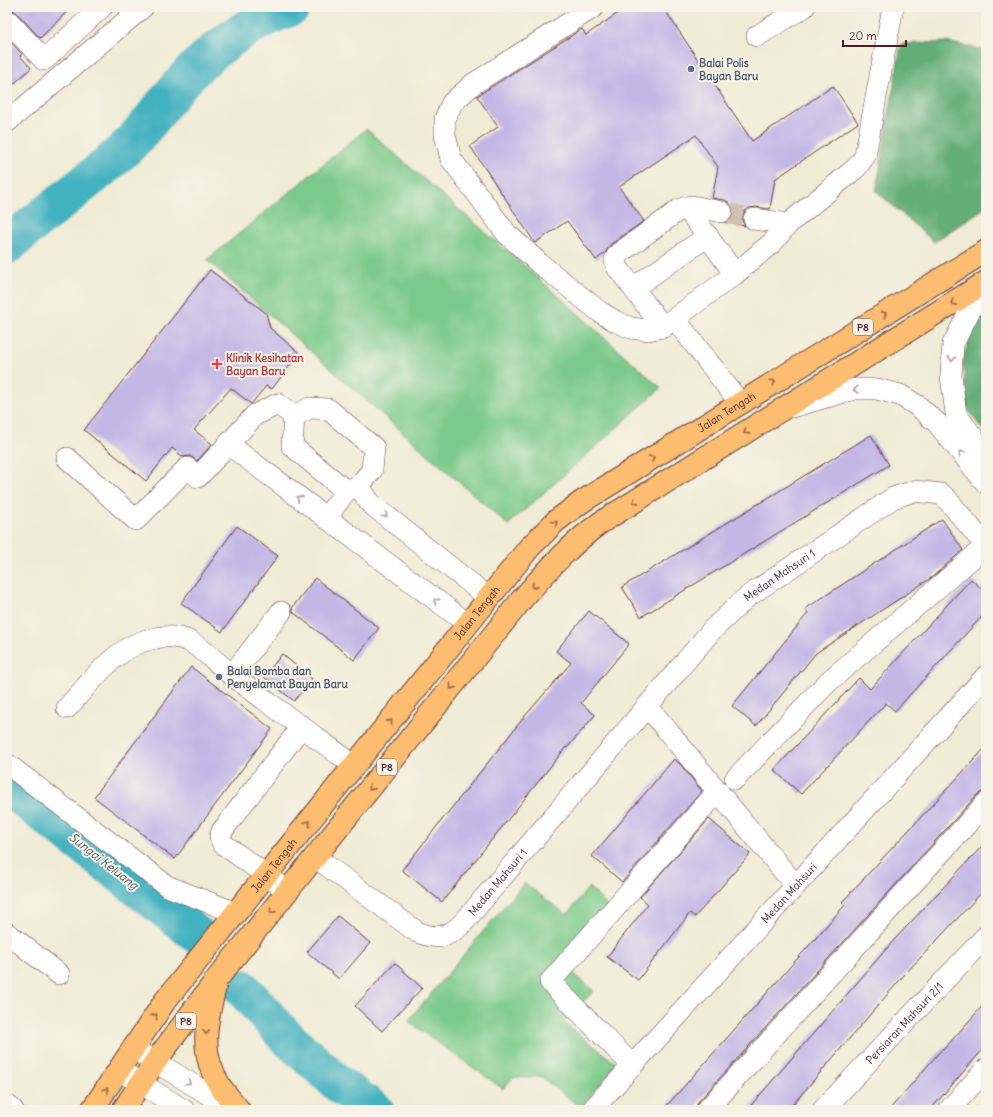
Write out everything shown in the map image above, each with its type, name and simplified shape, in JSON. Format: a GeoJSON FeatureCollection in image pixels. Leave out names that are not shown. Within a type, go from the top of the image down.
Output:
{"type":"FeatureCollection","features":[{"type":"Feature","properties":{"kind":"main road","name":"Jalan Tengah"},"geometry":{"type":"LineString","coordinates":[[92,1110],[165,1001],[529,548],[556,521],[583,501],[986,250]]}},
{"type":"Feature","properties":{"kind":"main road","name":"P8"},"geometry":{"type":"LineString","coordinates":[[123,1110],[155,1062],[216,980],[523,598],[574,543],[600,523],[984,284]]}},
{"type":"Feature","properties":{"kind":"main road"},"geometry":{"type":"LineString","coordinates":[[216,980],[205,1037],[210,1066],[220,1086],[239,1110]]}},
{"type":"Feature","properties":{"kind":"street"},"geometry":{"type":"LineString","coordinates":[[7,20],[44,60],[102,7]]}},
{"type":"Feature","properties":{"kind":"street"},"geometry":{"type":"LineString","coordinates":[[7,122],[143,7]]}},
{"type":"Feature","properties":{"kind":"street"},"geometry":{"type":"LineString","coordinates":[[594,7],[473,84],[452,103],[445,119],[445,135],[451,159],[507,234],[539,263],[600,312],[631,328],[648,330],[669,323],[735,274],[773,242],[788,224],[856,168],[865,156],[893,7]]}},
{"type":"Feature","properties":{"kind":"street"},"geometry":{"type":"LineString","coordinates":[[757,36],[804,7]]}},
{"type":"Feature","properties":{"kind":"street"},"geometry":{"type":"LineString","coordinates":[[722,212],[692,206],[679,210],[618,254],[615,260],[618,267],[633,288],[669,323],[740,403]]}},
{"type":"Feature","properties":{"kind":"street"},"geometry":{"type":"LineString","coordinates":[[686,207],[735,274]]}},
{"type":"Feature","properties":{"kind":"street"},"geometry":{"type":"LineString","coordinates":[[754,219],[788,224]]}},
{"type":"Feature","properties":{"kind":"street"},"geometry":{"type":"LineString","coordinates":[[633,288],[708,236]]}},
{"type":"Feature","properties":{"kind":"street"},"geometry":{"type":"LineString","coordinates":[[984,284],[953,344],[951,376],[956,414],[986,454]]}},
{"type":"Feature","properties":{"kind":"street"},"geometry":{"type":"LineString","coordinates":[[779,412],[855,389],[877,389],[900,394],[918,406],[937,423],[986,483]]}},
{"type":"Feature","properties":{"kind":"street"},"geometry":{"type":"LineString","coordinates":[[67,458],[136,520],[187,468],[198,477],[254,415],[278,404],[294,416]]}},
{"type":"Feature","properties":{"kind":"street"},"geometry":{"type":"LineString","coordinates":[[294,416],[310,408],[328,409],[374,448],[372,470],[353,488],[326,518]]}},
{"type":"Feature","properties":{"kind":"street"},"geometry":{"type":"LineString","coordinates":[[294,416],[292,446],[353,488],[489,598]]}},
{"type":"Feature","properties":{"kind":"street"},"geometry":{"type":"LineString","coordinates":[[228,444],[468,624]]}},
{"type":"Feature","properties":{"kind":"street","name":"Medan Mahsuri 1"},"geometry":{"type":"LineString","coordinates":[[315,857],[417,932],[429,937],[442,936],[454,932],[648,707],[712,630],[747,597],[893,498],[914,491],[941,494],[951,503],[986,546]]}},
{"type":"Feature","properties":{"kind":"street"},"geometry":{"type":"LineString","coordinates":[[735,779],[828,682],[986,546]]}},
{"type":"Feature","properties":{"kind":"street"},"geometry":{"type":"LineString","coordinates":[[232,675],[281,612]]}},
{"type":"Feature","properties":{"kind":"street"},"geometry":{"type":"LineString","coordinates":[[67,708],[108,663],[132,646],[155,638],[170,637],[188,641],[354,766]]}},
{"type":"Feature","properties":{"kind":"street","name":"Medan Mahsuri"},"geometry":{"type":"LineString","coordinates":[[592,1110],[986,676]]}},
{"type":"Feature","properties":{"kind":"street"},"geometry":{"type":"LineString","coordinates":[[648,707],[795,885]]}},
{"type":"Feature","properties":{"kind":"street"},"geometry":{"type":"LineString","coordinates":[[288,891],[223,844],[220,837],[222,832],[302,726]]}},
{"type":"Feature","properties":{"kind":"street"},"geometry":{"type":"LineString","coordinates":[[7,764],[167,886],[236,913]]}},
{"type":"Feature","properties":{"kind":"street"},"geometry":{"type":"LineString","coordinates":[[632,1065],[550,982],[718,791]]}},
{"type":"Feature","properties":{"kind":"street"},"geometry":{"type":"LineString","coordinates":[[707,1110],[986,804]]}},
{"type":"Feature","properties":{"kind":"street"},"geometry":{"type":"LineString","coordinates":[[7,934],[59,974]]}},
{"type":"Feature","properties":{"kind":"street","name":"Persiaran Mahsuri 2/1"},"geometry":{"type":"LineString","coordinates":[[823,1110],[986,936]]}},
{"type":"Feature","properties":{"kind":"street"},"geometry":{"type":"LineString","coordinates":[[133,1048],[234,1110]]}},
{"type":"Feature","properties":{"kind":"street"},"geometry":{"type":"LineString","coordinates":[[949,1110],[986,1068]]}},
{"type":"Feature","properties":{"kind":"street"},"geometry":{"type":"LineString","coordinates":[[119,1070],[184,1110]]}},
{"type":"Feature","properties":{"kind":"street"},"geometry":{"type":"LineString","coordinates":[[7,1105],[13,1110]]}},
{"type":"Feature","properties":{"kind":"green space"},"geometry":{"type":"Polygon","coordinates":[[[946,42],[986,49],[986,207],[934,242],[876,191],[901,44],[946,42]]]}},
{"type":"Feature","properties":{"kind":"green space"},"geometry":{"type":"Polygon","coordinates":[[[366,129],[529,270],[661,388],[508,525],[207,260],[366,129]]]}},
{"type":"Feature","properties":{"kind":"green space"},"geometry":{"type":"Polygon","coordinates":[[[986,308],[986,434],[967,408],[963,359],[978,313],[986,308]]]}},
{"type":"Feature","properties":{"kind":"green space"},"geometry":{"type":"Polygon","coordinates":[[[524,883],[567,915],[589,887],[609,908],[563,964],[594,991],[563,1022],[617,1064],[580,1107],[540,1076],[529,1078],[513,1077],[503,1089],[408,1021],[524,883]]]}},
{"type":"Feature","properties":{"kind":"building"},"geometry":{"type":"Polygon","coordinates":[[[7,7],[72,7],[40,38],[16,12],[7,7]]]}},
{"type":"Feature","properties":{"kind":"building"},"geometry":{"type":"Polygon","coordinates":[[[627,7],[663,7],[752,141],[833,86],[858,123],[775,179],[770,209],[756,207],[749,208],[745,211],[742,217],[745,226],[727,223],[734,215],[733,208],[730,203],[725,200],[712,198],[718,167],[696,135],[619,187],[644,221],[611,244],[605,253],[596,260],[567,221],[535,243],[470,146],[498,127],[477,96],[582,29],[586,35],[627,7]]]}},
{"type":"Feature","properties":{"kind":"building"},"geometry":{"type":"Polygon","coordinates":[[[7,38],[22,54],[20,56],[31,68],[7,90],[7,38]]]}},
{"type":"Feature","properties":{"kind":"building"},"geometry":{"type":"Polygon","coordinates":[[[210,270],[266,313],[270,328],[299,353],[272,389],[266,386],[251,404],[231,388],[194,430],[212,444],[197,461],[190,456],[183,457],[172,448],[146,481],[84,430],[210,270]]]}},
{"type":"Feature","properties":{"kind":"building"},"geometry":{"type":"Polygon","coordinates":[[[871,435],[889,465],[641,617],[622,587],[871,435]]]}},
{"type":"Feature","properties":{"kind":"building"},"geometry":{"type":"Polygon","coordinates":[[[942,519],[963,550],[931,578],[816,653],[756,726],[732,706],[808,613],[805,609],[942,519]]]}},
{"type":"Feature","properties":{"kind":"building"},"geometry":{"type":"Polygon","coordinates":[[[237,526],[278,556],[222,632],[181,603],[237,526]]]}},
{"type":"Feature","properties":{"kind":"building"},"geometry":{"type":"Polygon","coordinates":[[[315,578],[379,628],[354,660],[293,612],[292,608],[315,578]]]}},
{"type":"Feature","properties":{"kind":"building"},"geometry":{"type":"Polygon","coordinates":[[[971,579],[986,593],[986,612],[895,711],[886,703],[801,794],[774,770],[859,678],[870,689],[971,579]]]}},
{"type":"Feature","properties":{"kind":"building"},"geometry":{"type":"Polygon","coordinates":[[[589,611],[629,644],[581,703],[595,715],[567,748],[566,747],[442,902],[402,870],[525,716],[571,663],[556,651],[589,611]]]}},
{"type":"Feature","properties":{"kind":"building"},"geometry":{"type":"Polygon","coordinates":[[[282,654],[312,679],[294,701],[264,677],[282,654]]]}},
{"type":"Feature","properties":{"kind":"building"},"geometry":{"type":"Polygon","coordinates":[[[191,667],[272,729],[175,859],[94,797],[191,667]]]}},
{"type":"Feature","properties":{"kind":"building"},"geometry":{"type":"Polygon","coordinates":[[[986,747],[986,791],[977,795],[698,1102],[695,1110],[663,1110],[845,905],[842,902],[986,747]]]}},
{"type":"Feature","properties":{"kind":"building"},"geometry":{"type":"Polygon","coordinates":[[[674,759],[680,764],[702,791],[622,882],[592,856],[674,759]]]}},
{"type":"Feature","properties":{"kind":"building"},"geometry":{"type":"Polygon","coordinates":[[[709,819],[750,854],[695,917],[690,913],[638,980],[607,957],[648,904],[640,897],[709,819]]]}},
{"type":"Feature","properties":{"kind":"building"},"geometry":{"type":"Polygon","coordinates":[[[986,842],[986,888],[905,974],[788,1110],[747,1110],[894,940],[986,842]]]}},
{"type":"Feature","properties":{"kind":"building"},"geometry":{"type":"Polygon","coordinates":[[[338,916],[370,943],[339,979],[307,952],[338,916]]]}},
{"type":"Feature","properties":{"kind":"building"},"geometry":{"type":"Polygon","coordinates":[[[395,963],[422,988],[382,1031],[355,1006],[395,963]]]}},
{"type":"Feature","properties":{"kind":"building"},"geometry":{"type":"Polygon","coordinates":[[[986,1002],[986,1046],[930,1110],[889,1110],[943,1048],[944,1049],[986,1002]]]}},
{"type":"Feature","properties":{"kind":"waterway"},"geometry":{"type":"LineString","coordinates":[[7,246],[99,172],[128,146],[194,69],[219,47],[247,28],[292,7]]}},
{"type":"Feature","properties":{"kind":"waterway","name":"Sungai Keluang"},"geometry":{"type":"LineString","coordinates":[[7,786],[200,937]]}},
{"type":"Feature","properties":{"kind":"waterway"},"geometry":{"type":"LineString","coordinates":[[242,988],[286,1037],[341,1086],[375,1110]]}},
{"type":"Feature","properties":{"kind":"tunnel"},"geometry":{"type":"LineString","coordinates":[[722,212],[754,219]]}},
{"type":"Feature","properties":{"kind":"place","name":"Balai Polis Bayan Baru"},"geometry":{"type":"Point","coordinates":[691,69]}},
{"type":"Feature","properties":{"kind":"place","name":"Klinik Kesihatan Bayan Baru"},"geometry":{"type":"Point","coordinates":[217,364]}},
{"type":"Feature","properties":{"kind":"place","name":"Balai Bomba dan Penyelamat Bayan Baru"},"geometry":{"type":"Point","coordinates":[219,677]}}]}
